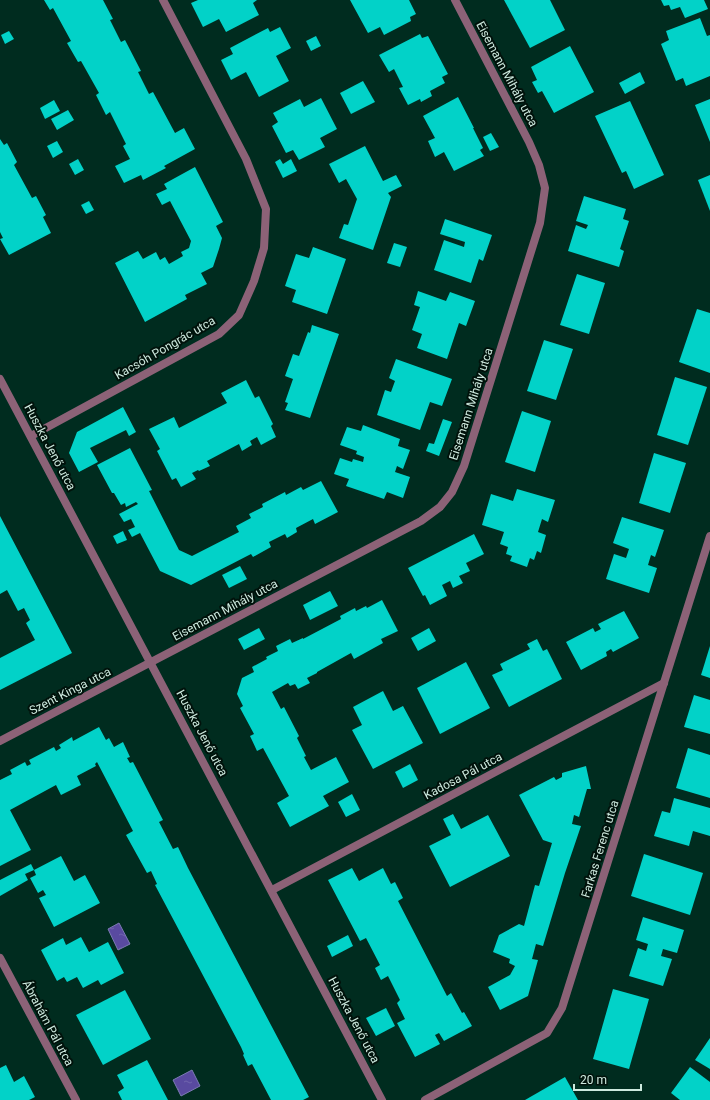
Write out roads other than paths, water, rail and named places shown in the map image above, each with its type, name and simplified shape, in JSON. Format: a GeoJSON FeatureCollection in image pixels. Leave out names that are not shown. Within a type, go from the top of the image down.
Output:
{"type":"FeatureCollection","features":[{"type":"Feature","properties":{"kind":"street","name":"Kacsóh Pongrác utca"},"geometry":{"type":"LineString","coordinates":[[31,436],[219,334],[240,315],[254,281],[264,248],[266,209],[246,159],[163,0]]}},
{"type":"Feature","properties":{"kind":"street","name":"Eisemann Mihály utca"},"geometry":{"type":"LineString","coordinates":[[151,663],[422,521],[440,507],[452,492],[464,466],[540,222],[545,188],[539,165],[529,142],[455,0]]}},
{"type":"Feature","properties":{"kind":"street","name":"Huszka Jenő utca"},"geometry":{"type":"LineString","coordinates":[[0,379],[382,1100]]}},
{"type":"Feature","properties":{"kind":"street","name":"Farkas Ferenc utca"},"geometry":{"type":"LineString","coordinates":[[425,1100],[546,1033],[562,1008],[710,536]]}},
{"type":"Feature","properties":{"kind":"street","name":"Szent Kinga utca"},"geometry":{"type":"LineString","coordinates":[[0,741],[151,663]]}},
{"type":"Feature","properties":{"kind":"street","name":"Kadosa Pál utca"},"geometry":{"type":"LineString","coordinates":[[272,890],[664,683]]}},
{"type":"Feature","properties":{"kind":"street","name":"Ábrahám Pál utca"},"geometry":{"type":"LineString","coordinates":[[0,958],[76,1100]]}},
{"type":"Feature","properties":{"kind":"water"},"geometry":{"type":"Polygon","coordinates":[[[119,923],[130,944],[118,950],[108,929],[119,923]]]}},
{"type":"Feature","properties":{"kind":"water"},"geometry":{"type":"Polygon","coordinates":[[[192,1070],[200,1086],[181,1096],[173,1080],[192,1070]]]}}]}
